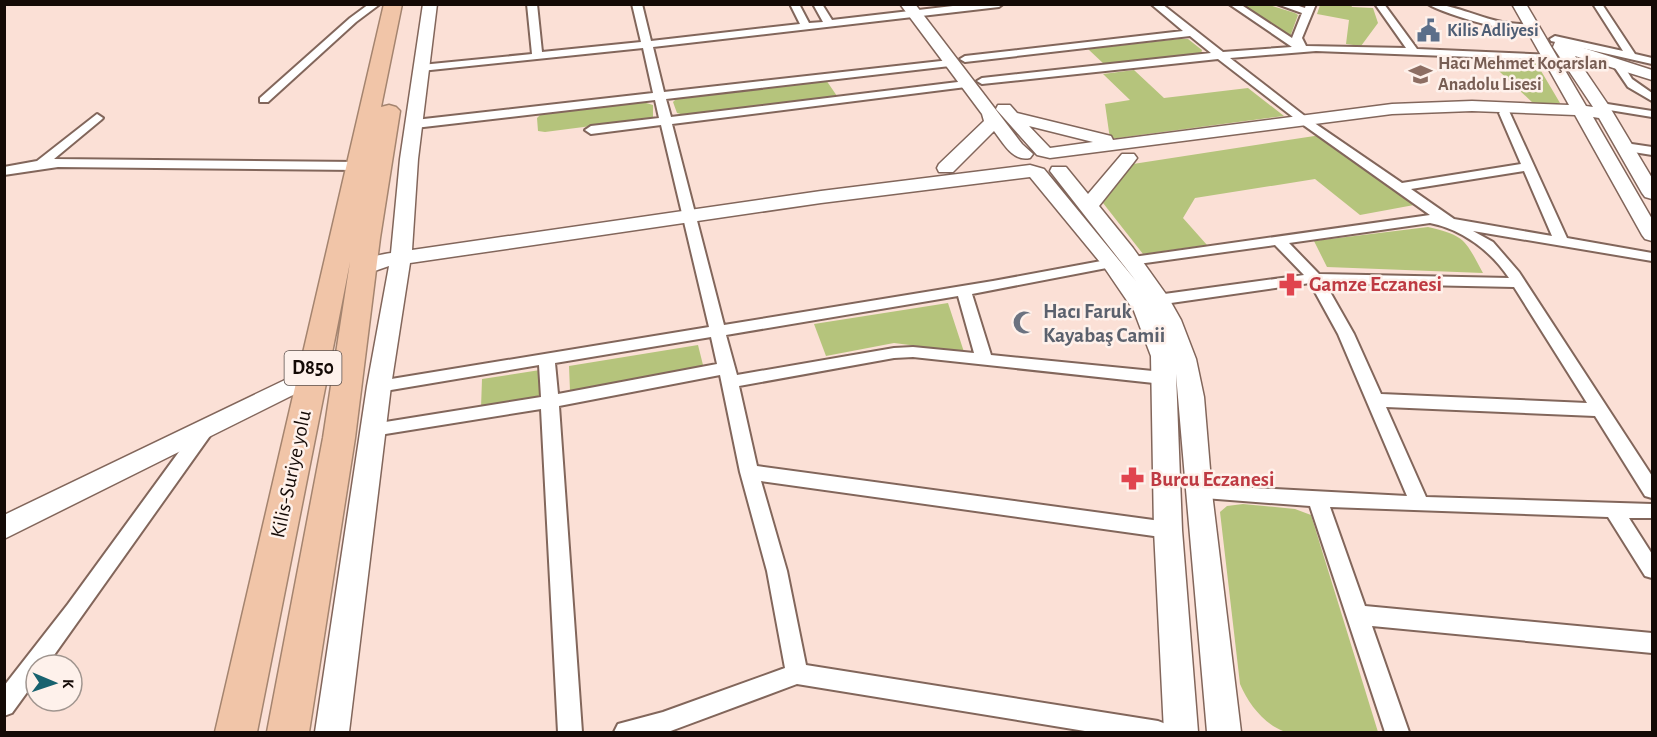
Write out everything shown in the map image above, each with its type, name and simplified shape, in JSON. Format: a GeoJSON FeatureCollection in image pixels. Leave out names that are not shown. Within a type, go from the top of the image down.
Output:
{"type":"FeatureCollection","features":[{"type":"Feature","properties":{"kind":"highway","name":"Kilis-Suriye yolu"},"geometry":{"type":"LineString","coordinates":[[236,732],[393,4]]}},
{"type":"Feature","properties":{"kind":"highway","name":"D850"},"geometry":{"type":"LineString","coordinates":[[288,732],[339,438],[367,238],[408,4]]}},
{"type":"Feature","properties":{"kind":"street"},"geometry":{"type":"LineString","coordinates":[[264,100],[344,28],[376,4]]}},
{"type":"Feature","properties":{"kind":"street"},"geometry":{"type":"LineString","coordinates":[[332,732],[379,386],[402,251],[409,159],[430,4]]}},
{"type":"Feature","properties":{"kind":"street"},"geometry":{"type":"LineString","coordinates":[[532,4],[537,56]]}},
{"type":"Feature","properties":{"kind":"street"},"geometry":{"type":"LineString","coordinates":[[637,4],[718,332],[749,472],[777,571],[797,674]]}},
{"type":"Feature","properties":{"kind":"street"},"geometry":{"type":"LineString","coordinates":[[794,4],[806,27]]}},
{"type":"Feature","properties":{"kind":"street"},"geometry":{"type":"LineString","coordinates":[[817,4],[829,24]]}},
{"type":"Feature","properties":{"kind":"street"},"geometry":{"type":"LineString","coordinates":[[421,68],[806,27],[918,9],[999,4]]}},
{"type":"Feature","properties":{"kind":"street"},"geometry":{"type":"LineString","coordinates":[[1155,4],[1313,125],[1449,222],[1488,245],[1519,283],[1653,491]]}},
{"type":"Feature","properties":{"kind":"street"},"geometry":{"type":"LineString","coordinates":[[1233,4],[1303,49]]}},
{"type":"Feature","properties":{"kind":"street"},"geometry":{"type":"LineString","coordinates":[[1281,4],[1309,8],[1297,38],[1303,49]]}},
{"type":"Feature","properties":{"kind":"street"},"geometry":{"type":"LineString","coordinates":[[1378,4],[1413,51]]}},
{"type":"Feature","properties":{"kind":"street"},"geometry":{"type":"LineString","coordinates":[[1432,4],[1501,25],[1534,29]]}},
{"type":"Feature","properties":{"kind":"street"},"geometry":{"type":"LineString","coordinates":[[1520,4],[1534,29],[1559,50],[1605,114],[1653,193]]}},
{"type":"Feature","properties":{"kind":"street"},"geometry":{"type":"LineString","coordinates":[[1537,4],[1559,50],[1583,116],[1653,235]]}},
{"type":"Feature","properties":{"kind":"street"},"geometry":{"type":"LineString","coordinates":[[1597,4],[1629,83],[1653,98]]}},
{"type":"Feature","properties":{"kind":"street"},"geometry":{"type":"LineString","coordinates":[[918,9],[974,83],[1010,116],[1041,162],[1121,262],[1157,300],[1178,340],[1189,378],[1198,492],[1224,732]]}},
{"type":"Feature","properties":{"kind":"street"},"geometry":{"type":"LineString","coordinates":[[591,130],[974,83],[1193,33]]}},
{"type":"Feature","properties":{"kind":"street"},"geometry":{"type":"LineString","coordinates":[[415,124],[957,61],[1223,56],[1303,49],[1559,50],[1623,64],[1653,75]]}},
{"type":"Feature","properties":{"kind":"street"},"geometry":{"type":"LineString","coordinates":[[1559,50],[1623,64],[1653,81]]}},
{"type":"Feature","properties":{"kind":"street"},"geometry":{"type":"LineString","coordinates":[[1623,64],[1653,61]]}},
{"type":"Feature","properties":{"kind":"street"},"geometry":{"type":"LineString","coordinates":[[830,77],[844,99]]}},
{"type":"Feature","properties":{"kind":"street"},"geometry":{"type":"LineString","coordinates":[[946,168],[993,121],[974,83]]}},
{"type":"Feature","properties":{"kind":"street"},"geometry":{"type":"LineString","coordinates":[[1313,125],[1392,109],[1438,106],[1470,105],[1583,116]]}},
{"type":"Feature","properties":{"kind":"street"},"geometry":{"type":"LineString","coordinates":[[363,269],[402,251],[1313,125],[1437,113],[1583,116],[1653,114]]}},
{"type":"Feature","properties":{"kind":"street"},"geometry":{"type":"LineString","coordinates":[[1505,113],[1562,242]]}},
{"type":"Feature","properties":{"kind":"street"},"geometry":{"type":"LineString","coordinates":[[990,114],[1016,148],[1041,162],[1088,206],[1121,262],[1145,310],[1163,356],[1168,530],[1181,732]]}},
{"type":"Feature","properties":{"kind":"street"},"geometry":{"type":"LineString","coordinates":[[1010,116],[1128,151]]}},
{"type":"Feature","properties":{"kind":"street"},"geometry":{"type":"LineString","coordinates":[[41,164],[97,118]]}},
{"type":"Feature","properties":{"kind":"street"},"geometry":{"type":"LineString","coordinates":[[1625,147],[1653,150]]}},
{"type":"Feature","properties":{"kind":"street"},"geometry":{"type":"LineString","coordinates":[[1088,206],[1128,151]]}},
{"type":"Feature","properties":{"kind":"street"},"geometry":{"type":"LineString","coordinates":[[687,211],[946,168],[1041,162]]}},
{"type":"Feature","properties":{"kind":"street"},"geometry":{"type":"LineString","coordinates":[[4,171],[41,164],[357,166]]}},
{"type":"Feature","properties":{"kind":"street"},"geometry":{"type":"LineString","coordinates":[[1401,187],[1528,167]]}},
{"type":"Feature","properties":{"kind":"street"},"geometry":{"type":"LineString","coordinates":[[379,386],[964,291],[1121,262],[1409,221],[1430,219],[1653,257]]}},
{"type":"Feature","properties":{"kind":"street"},"geometry":{"type":"LineString","coordinates":[[367,238],[402,251]]}},
{"type":"Feature","properties":{"kind":"street"},"geometry":{"type":"LineString","coordinates":[[1278,240],[1315,278],[1346,334],[1420,504]]}},
{"type":"Feature","properties":{"kind":"street"},"geometry":{"type":"LineString","coordinates":[[1157,300],[1315,278],[1519,283]]}},
{"type":"Feature","properties":{"kind":"street"},"geometry":{"type":"LineString","coordinates":[[964,291],[984,360]]}},
{"type":"Feature","properties":{"kind":"street"},"geometry":{"type":"LineString","coordinates":[[373,430],[728,375],[894,353],[1163,378]]}},
{"type":"Feature","properties":{"kind":"street"},"geometry":{"type":"LineString","coordinates":[[546,359],[570,732]]}},
{"type":"Feature","properties":{"kind":"street"},"geometry":{"type":"LineString","coordinates":[[4,528],[312,375]]}},
{"type":"Feature","properties":{"kind":"street"},"geometry":{"type":"LineString","coordinates":[[1373,400],[1601,410]]}},
{"type":"Feature","properties":{"kind":"street"},"geometry":{"type":"LineString","coordinates":[[4,705],[75,611],[206,428]]}},
{"type":"Feature","properties":{"kind":"street"},"geometry":{"type":"LineString","coordinates":[[749,472],[1168,530]]}},
{"type":"Feature","properties":{"kind":"street"},"geometry":{"type":"LineString","coordinates":[[1198,492],[1420,504],[1653,511]]}},
{"type":"Feature","properties":{"kind":"street"},"geometry":{"type":"LineString","coordinates":[[1317,497],[1398,732]]}},
{"type":"Feature","properties":{"kind":"street"},"geometry":{"type":"LineString","coordinates":[[1613,509],[1653,570]]}},
{"type":"Feature","properties":{"kind":"street"},"geometry":{"type":"LineString","coordinates":[[1358,615],[1653,643]]}},
{"type":"Feature","properties":{"kind":"street"},"geometry":{"type":"LineString","coordinates":[[626,732],[664,728],[797,674],[1158,732]]}},
{"type":"Feature","properties":{"kind":"green space"},"geometry":{"type":"Polygon","coordinates":[[[1240,5],[1269,5],[1295,13],[1298,15],[1290,37],[1240,5]]]}},
{"type":"Feature","properties":{"kind":"green space"},"geometry":{"type":"Polygon","coordinates":[[[1320,5],[1373,8],[1378,23],[1361,46],[1346,44],[1349,20],[1317,14],[1320,5]]]}},
{"type":"Feature","properties":{"kind":"green space"},"geometry":{"type":"Polygon","coordinates":[[[1188,39],[1202,50],[1201,54],[1105,65],[1088,49],[1188,39]]]}},
{"type":"Feature","properties":{"kind":"green space"},"geometry":{"type":"Polygon","coordinates":[[[1483,56],[1534,59],[1560,103],[1534,104],[1483,56]]]}},
{"type":"Feature","properties":{"kind":"green space"},"geometry":{"type":"Polygon","coordinates":[[[1134,70],[1164,98],[1248,88],[1284,116],[1110,139],[1105,104],[1130,100],[1103,74],[1134,70]]]}},
{"type":"Feature","properties":{"kind":"green space"},"geometry":{"type":"Polygon","coordinates":[[[826,80],[837,96],[684,115],[677,113],[673,102],[677,98],[826,80]]]}},
{"type":"Feature","properties":{"kind":"green space"},"geometry":{"type":"Polygon","coordinates":[[[643,102],[653,105],[653,118],[538,131],[537,118],[542,113],[643,102]]]}},
{"type":"Feature","properties":{"kind":"green space"},"geometry":{"type":"Polygon","coordinates":[[[1321,135],[1414,205],[1360,215],[1315,179],[1195,198],[1183,218],[1207,245],[1143,254],[1103,203],[1133,164],[1321,135]]]}},
{"type":"Feature","properties":{"kind":"green space"},"geometry":{"type":"Polygon","coordinates":[[[1428,227],[1450,233],[1463,241],[1483,273],[1327,267],[1314,241],[1428,227]]]}},
{"type":"Feature","properties":{"kind":"green space"},"geometry":{"type":"Polygon","coordinates":[[[948,303],[964,352],[894,343],[826,356],[814,324],[948,303]]]}},
{"type":"Feature","properties":{"kind":"green space"},"geometry":{"type":"Polygon","coordinates":[[[698,345],[704,369],[570,391],[569,366],[698,345]]]}},
{"type":"Feature","properties":{"kind":"green space"},"geometry":{"type":"Polygon","coordinates":[[[540,370],[540,398],[481,408],[482,379],[540,370]]]}},
{"type":"Feature","properties":{"kind":"green space"},"geometry":{"type":"Polygon","coordinates":[[[1243,504],[1295,509],[1311,515],[1378,732],[1290,733],[1269,723],[1247,698],[1240,684],[1220,512],[1227,506],[1243,504]]]}},
{"type":"Feature","properties":{"kind":"place","name":"Kilis Adliyesi"},"geometry":{"type":"Point","coordinates":[1429,31]}},
{"type":"Feature","properties":{"kind":"place","name":"Hacı Mehmet Koçarslan Anadolu Lisesi"},"geometry":{"type":"Point","coordinates":[1420,74]}},
{"type":"Feature","properties":{"kind":"place","name":"Gamze Eczanesi"},"geometry":{"type":"Point","coordinates":[1291,284]}},
{"type":"Feature","properties":{"kind":"place","name":"Hacı Faruk Kayabaş Camii"},"geometry":{"type":"Point","coordinates":[1025,323]}},
{"type":"Feature","properties":{"kind":"place","name":"Burcu Eczanesi"},"geometry":{"type":"Point","coordinates":[1132,479]}}]}
